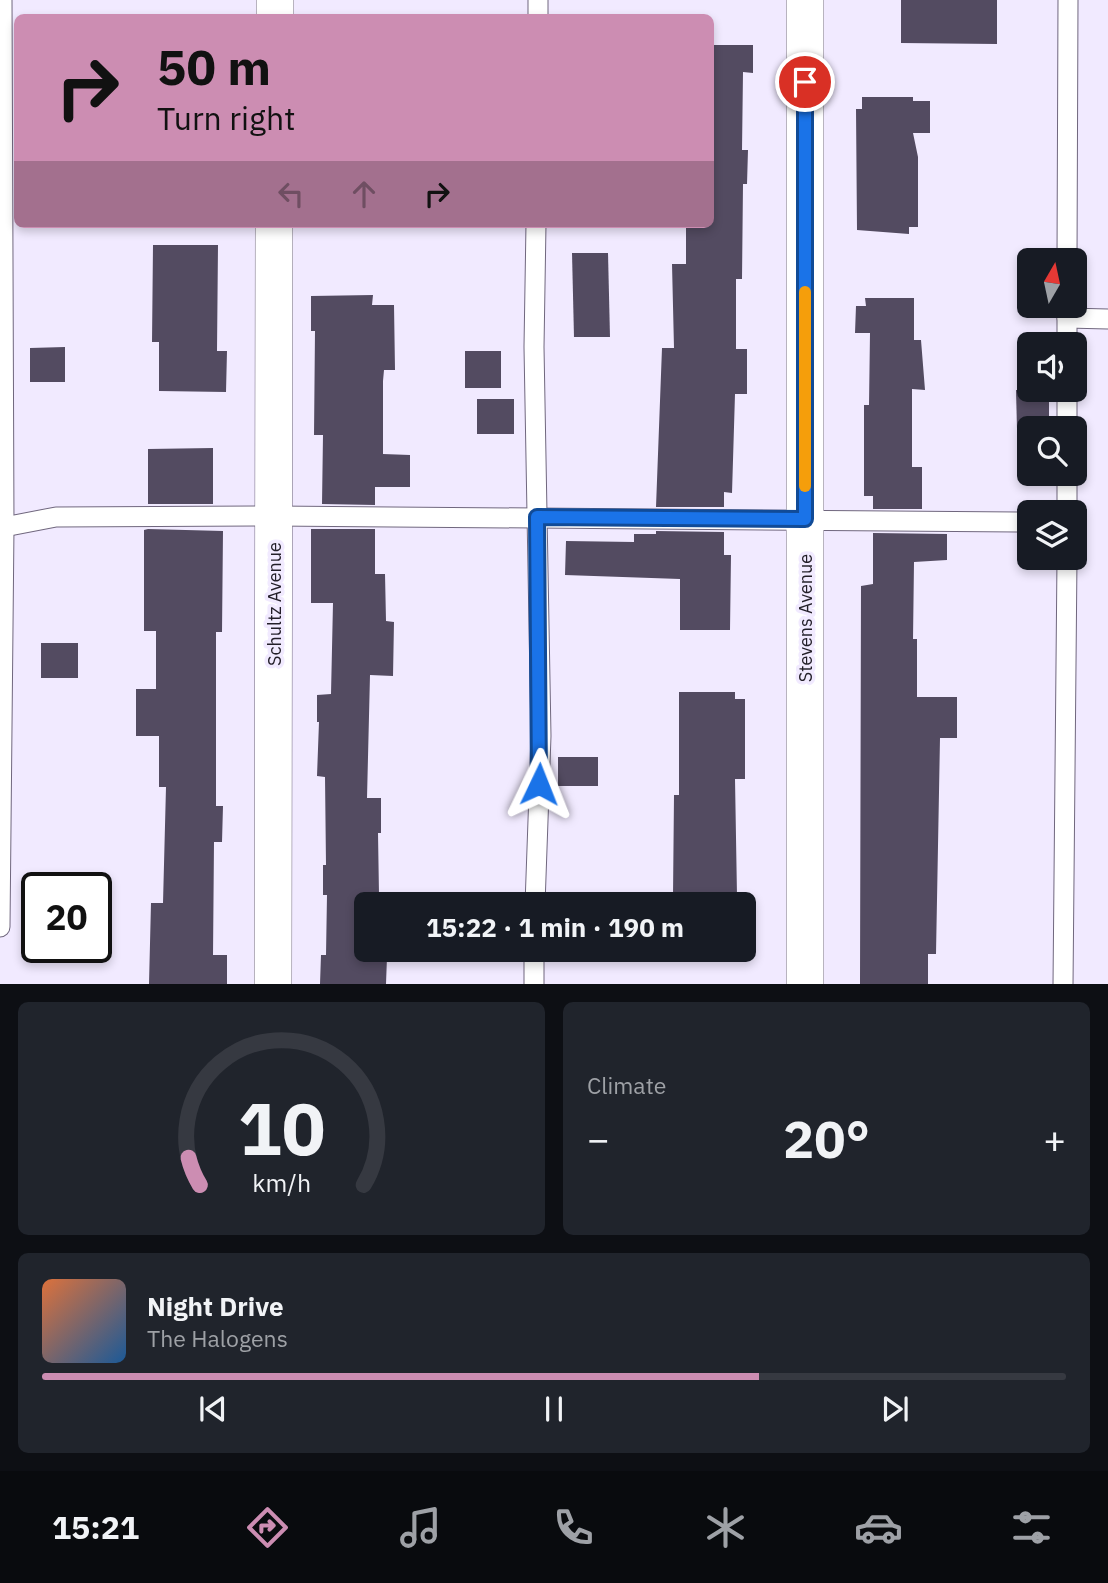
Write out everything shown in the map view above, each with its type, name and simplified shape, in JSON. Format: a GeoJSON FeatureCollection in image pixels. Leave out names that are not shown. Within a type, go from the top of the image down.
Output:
{"type":"FeatureCollection","features":[{"type":"Feature","properties":{"kind":"street","name":"Stevens Avenue"},"geometry":{"type":"LineString","coordinates":[[805,0],[805,984]]}},
{"type":"Feature","properties":{"kind":"street","name":"Schultz Avenue"},"geometry":{"type":"LineString","coordinates":[[273,984],[274,228]]}},
{"type":"Feature","properties":{"kind":"lane"},"geometry":{"type":"LineString","coordinates":[[0,927],[4,527],[2,0]]}},
{"type":"Feature","properties":{"kind":"lane"},"geometry":{"type":"LineString","coordinates":[[1067,248],[1068,0]]}},
{"type":"Feature","properties":{"kind":"lane"},"geometry":{"type":"LineString","coordinates":[[535,892],[541,736],[536,228]]}},
{"type":"Feature","properties":{"kind":"lane"},"geometry":{"type":"LineString","coordinates":[[1087,315],[1108,319]]}},
{"type":"Feature","properties":{"kind":"lane"},"geometry":{"type":"LineString","coordinates":[[4,527],[56,517],[537,517],[1017,522]]}},
{"type":"Feature","properties":{"kind":"lane"},"geometry":{"type":"LineString","coordinates":[[1063,984],[1067,570]]}},
{"type":"Feature","properties":{"kind":"lane"},"geometry":{"type":"LineString","coordinates":[[534,962],[534,984]]}},
{"type":"Feature","properties":{"kind":"building"},"geometry":{"type":"Polygon","coordinates":[[[901,0],[997,0],[997,44],[901,43],[901,0]]]}},
{"type":"Feature","properties":{"kind":"building"},"geometry":{"type":"Polygon","coordinates":[[[714,45],[753,45],[753,73],[743,72],[742,150],[748,150],[747,184],[743,184],[742,279],[736,279],[736,349],[747,349],[747,394],[735,394],[732,493],[724,492],[724,507],[656,507],[662,348],[674,348],[672,264],[686,264],[686,228],[714,228],[714,45]]]}},
{"type":"Feature","properties":{"kind":"building"},"geometry":{"type":"Polygon","coordinates":[[[862,97],[913,97],[913,101],[930,101],[930,133],[913,133],[918,157],[918,227],[909,227],[909,234],[857,230],[856,109],[862,109],[862,97]]]}},
{"type":"Feature","properties":{"kind":"building"},"geometry":{"type":"Polygon","coordinates":[[[153,245],[218,245],[217,351],[227,351],[226,392],[159,391],[159,342],[152,342],[153,245]]]}},
{"type":"Feature","properties":{"kind":"building"},"geometry":{"type":"Polygon","coordinates":[[[572,253],[608,253],[610,337],[574,337],[572,253]]]}},
{"type":"Feature","properties":{"kind":"building"},"geometry":{"type":"Polygon","coordinates":[[[373,295],[372,305],[394,305],[395,370],[384,370],[383,454],[410,455],[410,487],[375,487],[375,505],[322,504],[323,435],[314,435],[315,331],[311,331],[311,296],[373,295]]]}},
{"type":"Feature","properties":{"kind":"building"},"geometry":{"type":"Polygon","coordinates":[[[865,298],[914,298],[914,340],[921,340],[925,390],[912,389],[912,467],[922,467],[922,509],[873,509],[873,496],[864,496],[864,405],[869,405],[870,333],[855,333],[856,306],[866,306],[865,298]]]}},
{"type":"Feature","properties":{"kind":"building"},"geometry":{"type":"Polygon","coordinates":[[[65,347],[65,382],[30,382],[30,348],[65,347]]]}},
{"type":"Feature","properties":{"kind":"building"},"geometry":{"type":"Polygon","coordinates":[[[465,351],[501,351],[501,388],[465,388],[465,351]]]}},
{"type":"Feature","properties":{"kind":"building"},"geometry":{"type":"Polygon","coordinates":[[[1016,390],[1017,402],[1049,402],[1049,416],[1017,416],[1017,429],[1016,390]]]}},
{"type":"Feature","properties":{"kind":"building"},"geometry":{"type":"Polygon","coordinates":[[[477,399],[514,399],[514,434],[477,434],[477,399]]]}},
{"type":"Feature","properties":{"kind":"building"},"geometry":{"type":"Polygon","coordinates":[[[213,448],[213,504],[148,504],[148,449],[213,448]]]}},
{"type":"Feature","properties":{"kind":"building"},"geometry":{"type":"Polygon","coordinates":[[[311,529],[375,529],[375,574],[385,574],[386,621],[394,622],[393,676],[370,675],[367,798],[381,798],[381,833],[378,833],[379,892],[354,892],[354,962],[387,962],[386,984],[320,984],[321,955],[326,955],[327,895],[323,895],[323,865],[326,865],[325,777],[317,776],[317,695],[331,694],[333,603],[311,603],[311,529]]]}},
{"type":"Feature","properties":{"kind":"building"},"geometry":{"type":"Polygon","coordinates":[[[144,530],[223,531],[222,632],[216,632],[216,806],[223,806],[222,842],[214,842],[213,955],[227,955],[227,984],[149,984],[151,903],[163,903],[166,787],[159,787],[159,736],[136,736],[136,689],[156,689],[156,631],[144,631],[144,530]]]}},
{"type":"Feature","properties":{"kind":"building"},"geometry":{"type":"Polygon","coordinates":[[[656,531],[724,532],[724,555],[731,555],[730,630],[680,630],[680,579],[565,575],[566,541],[634,542],[634,534],[656,534],[656,531]]]}},
{"type":"Feature","properties":{"kind":"building"},"geometry":{"type":"Polygon","coordinates":[[[873,533],[947,534],[947,560],[914,562],[913,639],[917,639],[917,697],[957,697],[957,738],[940,738],[936,954],[928,954],[928,984],[860,984],[861,586],[873,584],[873,533]]]}},
{"type":"Feature","properties":{"kind":"building"},"geometry":{"type":"Polygon","coordinates":[[[41,643],[78,643],[78,678],[41,678],[41,643]]]}},
{"type":"Feature","properties":{"kind":"building"},"geometry":{"type":"Polygon","coordinates":[[[679,692],[735,692],[735,699],[745,699],[745,779],[735,779],[737,892],[673,892],[674,795],[679,795],[679,692]]]}},
{"type":"Feature","properties":{"kind":"building"},"geometry":{"type":"Polygon","coordinates":[[[558,757],[598,757],[598,786],[558,786],[558,757]]]}},
{"type":"Feature","properties":{"kind":"slow traffic"},"geometry":{"type":"LineString","coordinates":[[805,292],[805,486]]}},
{"type":"Feature","properties":{"kind":"route"},"geometry":{"type":"LineString","coordinates":[[539,784],[541,736],[537,517],[805,519],[805,82]]}}]}
